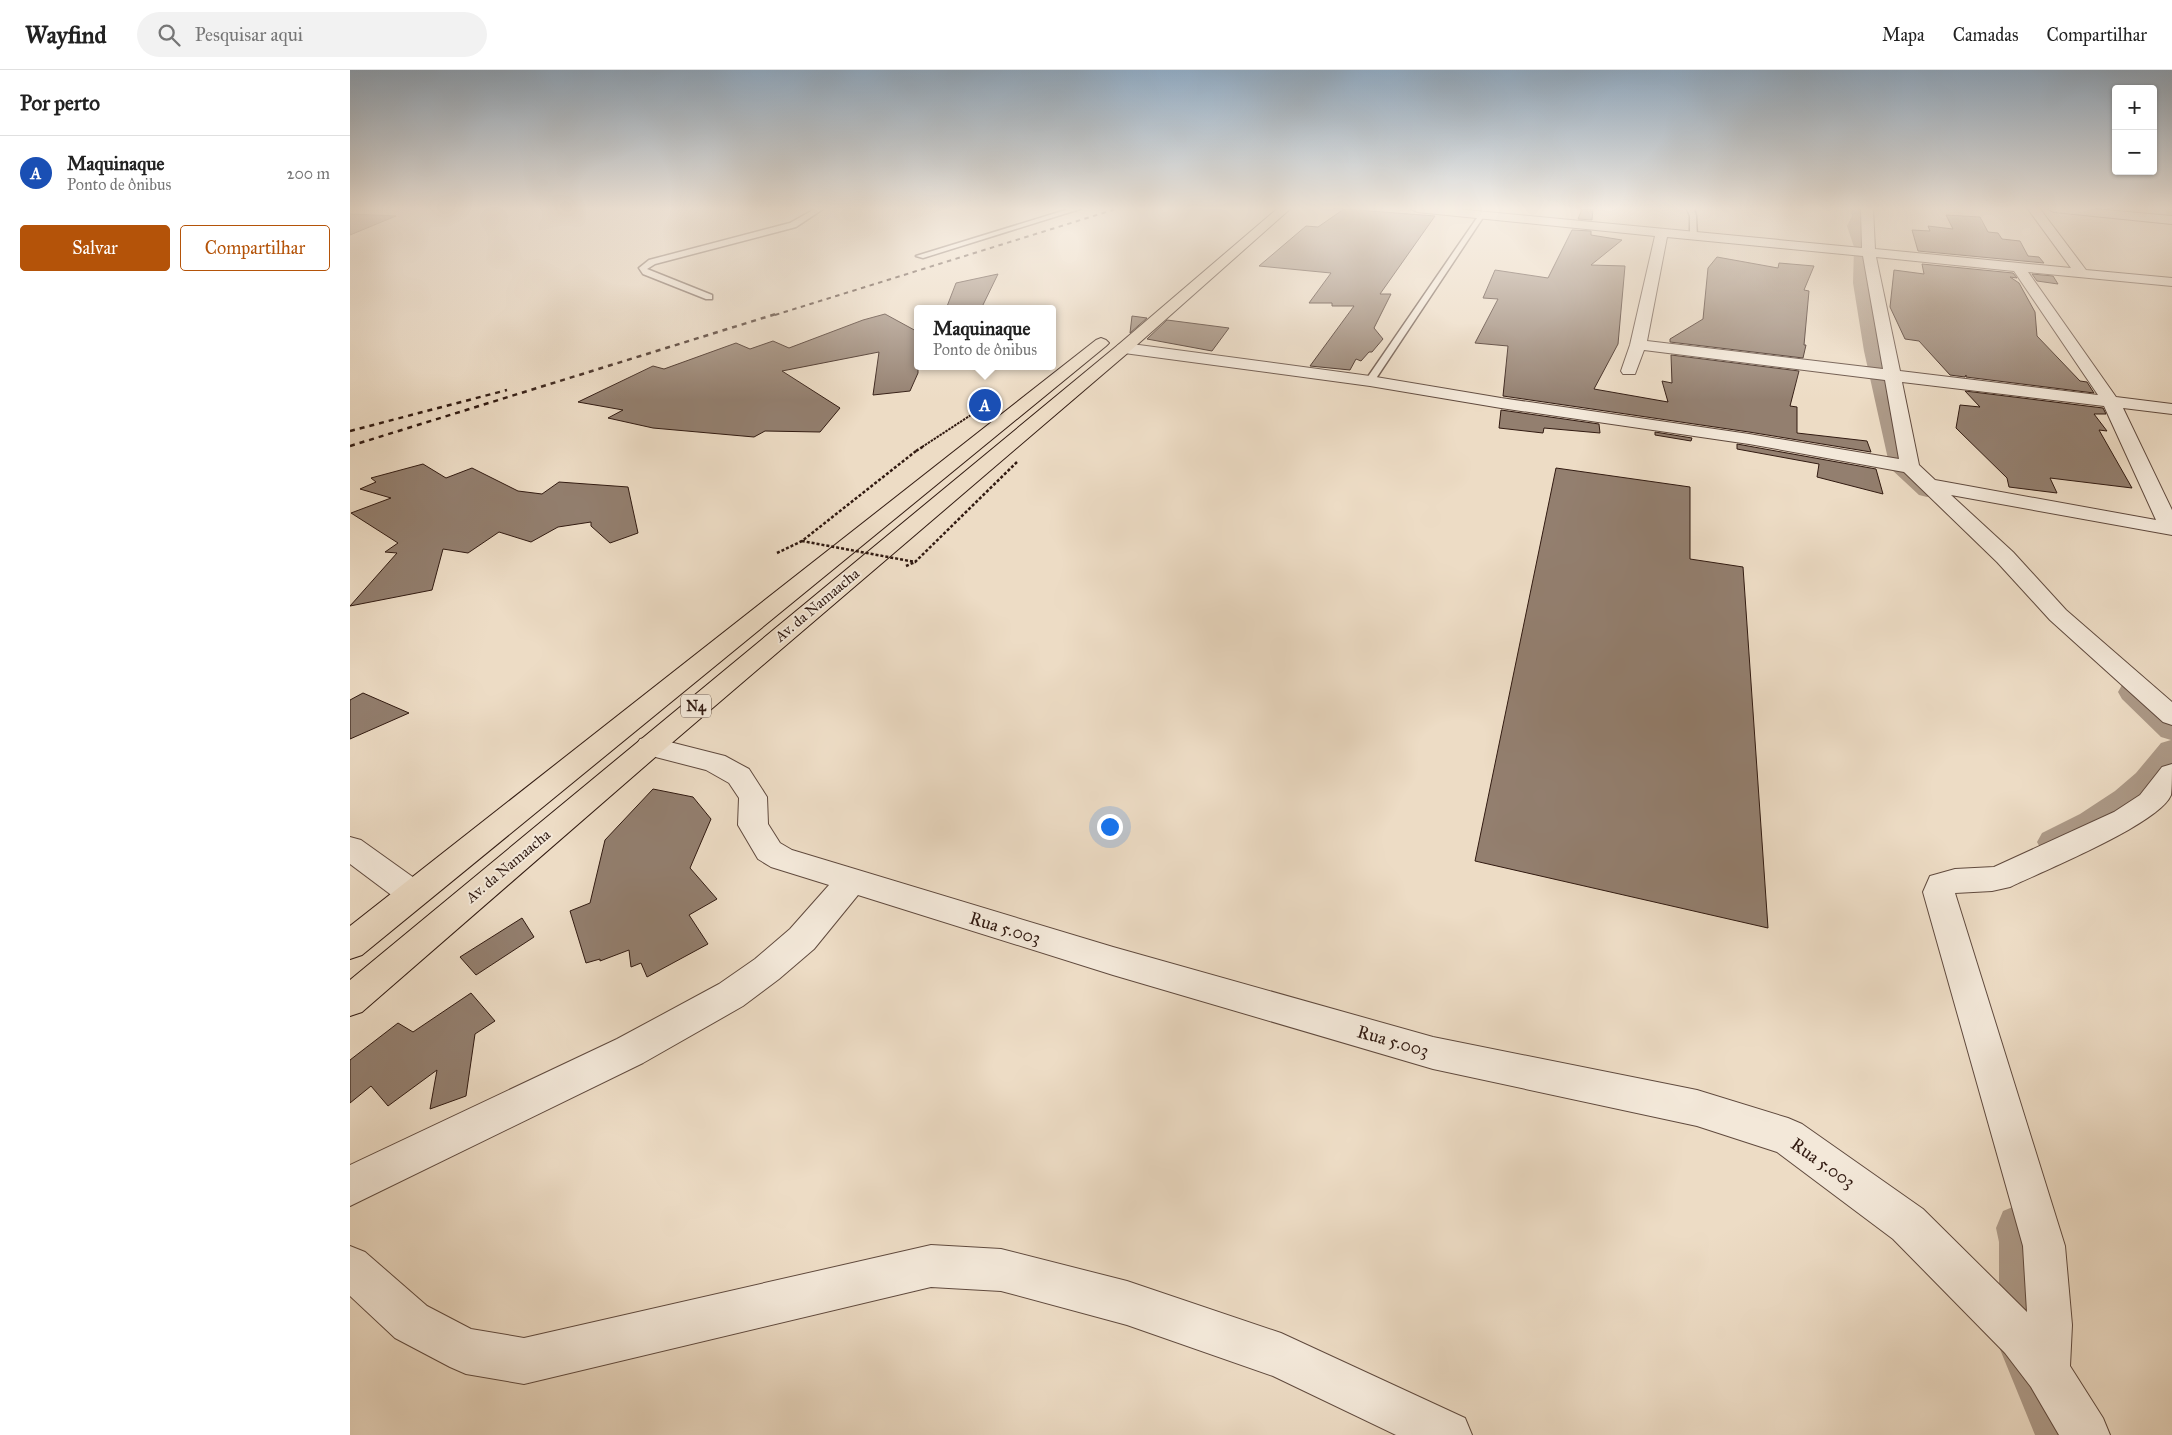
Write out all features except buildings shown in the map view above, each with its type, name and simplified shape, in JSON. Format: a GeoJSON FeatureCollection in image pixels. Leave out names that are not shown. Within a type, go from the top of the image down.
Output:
{"type":"FeatureCollection","features":[{"type":"Feature","properties":{"kind":"highway","name":"Av. da Namaacha"},"geometry":{"type":"LineString","coordinates":[[350,945],[1204,273]]}},
{"type":"Feature","properties":{"kind":"highway","name":"Av. da Namaacha"},"geometry":{"type":"LineString","coordinates":[[350,1000],[650,746],[1119,340]]}},
{"type":"Feature","properties":{"kind":"street"},"geometry":{"type":"LineString","coordinates":[[1629,371],[1638,345],[1653,273]]}},
{"type":"Feature","properties":{"kind":"street"},"geometry":{"type":"LineString","coordinates":[[1872,273],[1910,467]]}},
{"type":"Feature","properties":{"kind":"street"},"geometry":{"type":"LineString","coordinates":[[2022,273],[2111,402],[2171,529]]}},
{"type":"Feature","properties":{"kind":"street"},"geometry":{"type":"LineString","coordinates":[[2086,273],[2172,282]]}},
{"type":"Feature","properties":{"kind":"street"},"geometry":{"type":"LineString","coordinates":[[1119,340],[1501,403],[1749,439],[1910,467],[2005,557],[2058,615],[2172,716]]}},
{"type":"Feature","properties":{"kind":"street"},"geometry":{"type":"LineString","coordinates":[[1638,345],[2172,409]]}},
{"type":"Feature","properties":{"kind":"street"},"geometry":{"type":"LineString","coordinates":[[1929,485],[2171,529]]}},
{"type":"Feature","properties":{"kind":"street","name":"Rua 5.003"},"geometry":{"type":"LineString","coordinates":[[650,746],[715,763],[739,776],[753,797],[754,825],[768,851],[782,859],[1113,961],[1432,1053],[1697,1108],[1788,1137],[1908,1224],[2021,1337],[2047,1371],[2086,1435]]}},
{"type":"Feature","properties":{"kind":"street"},"geometry":{"type":"LineString","coordinates":[[2047,1371],[2050,1325],[2044,1246],[1939,892],[1941,885],[1950,882],[1986,881],[1998,878],[2124,820],[2150,802],[2172,774]]}},
{"type":"Feature","properties":{"kind":"street"},"geometry":{"type":"LineString","coordinates":[[350,848],[413,894]]}},
{"type":"Feature","properties":{"kind":"street"},"geometry":{"type":"LineString","coordinates":[[350,1186],[630,1051],[732,995],[767,969],[802,939],[852,880]]}},
{"type":"Feature","properties":{"kind":"street"},"geometry":{"type":"LineString","coordinates":[[350,1267],[411,1322],[466,1351],[524,1361],[931,1266],[1001,1270],[1127,1303],[1281,1356],[1448,1435]]}},
{"type":"Feature","properties":{"kind":"lane"},"geometry":{"type":"LineString","coordinates":[[648,273],[709,297]]}},
{"type":"Feature","properties":{"kind":"lane"},"geometry":{"type":"LineString","coordinates":[[1370,381],[1444,273]]}},
{"type":"Feature","properties":{"kind":"path"},"geometry":{"type":"LineString","coordinates":[[777,553],[802,541],[916,451],[977,410]]}},
{"type":"Feature","properties":{"kind":"path"},"geometry":{"type":"LineString","coordinates":[[802,541],[915,562],[1018,461]]}},
{"type":"Feature","properties":{"kind":"waterway"},"geometry":{"type":"LineString","coordinates":[[1861,273],[1861,283],[1873,351],[1897,455],[1901,468],[1927,490]]}},
{"type":"Feature","properties":{"kind":"waterway"},"geometry":{"type":"LineString","coordinates":[[2133,692],[2172,730]]}},
{"type":"Feature","properties":{"kind":"waterway"},"geometry":{"type":"LineString","coordinates":[[2055,842],[2080,830],[2128,800],[2148,781],[2172,751]]}},
{"type":"Feature","properties":{"kind":"waterway"},"geometry":{"type":"LineString","coordinates":[[2020,1228],[2024,1242],[2025,1304],[2021,1337],[2063,1435]]}},
{"type":"Feature","properties":{"kind":"railway"},"geometry":{"type":"LineString","coordinates":[[775,315],[911,273]]}},
{"type":"Feature","properties":{"kind":"railway"},"geometry":{"type":"LineString","coordinates":[[350,446],[779,313]]}},
{"type":"Feature","properties":{"kind":"railway"},"geometry":{"type":"LineString","coordinates":[[350,431],[507,390]]}},
{"type":"Feature","properties":{"kind":"place","name":"Maquinaque"},"geometry":{"type":"Point","coordinates":[985,405]}}]}
